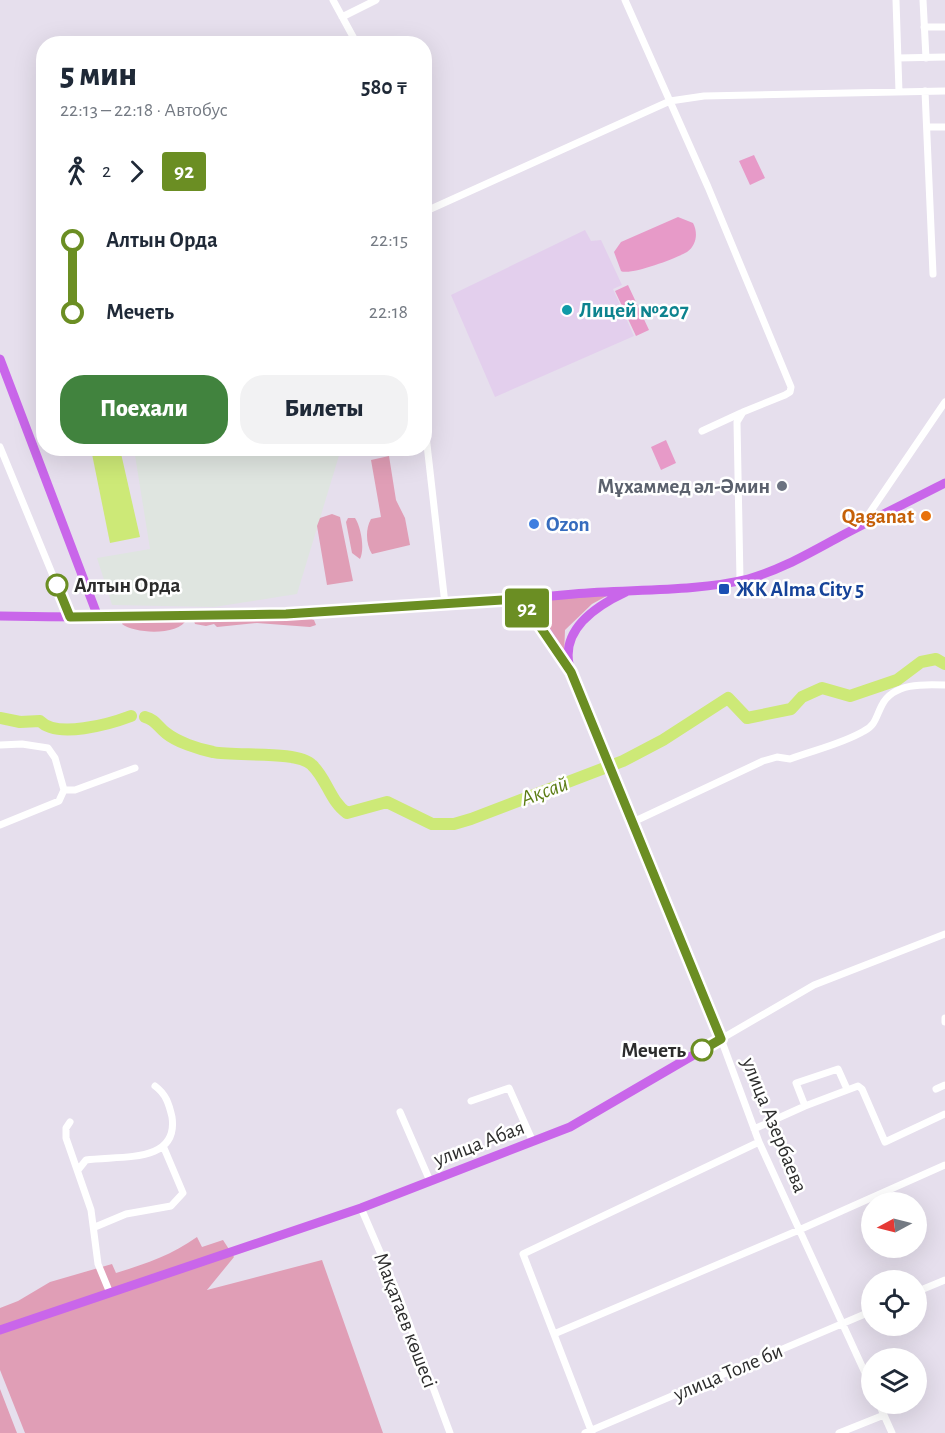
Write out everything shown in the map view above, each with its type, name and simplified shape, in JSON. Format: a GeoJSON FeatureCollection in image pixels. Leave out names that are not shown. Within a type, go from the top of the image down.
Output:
{"type":"FeatureCollection","features":[{"type":"Feature","properties":{"kind":"main road"},"geometry":{"type":"LineString","coordinates":[[0,359],[36,454]]}},
{"type":"Feature","properties":{"kind":"main road"},"geometry":{"type":"LineString","coordinates":[[37,456],[98,617]]}},
{"type":"Feature","properties":{"kind":"main road"},"geometry":{"type":"LineString","coordinates":[[0,616],[286,614],[516,599],[634,588],[666,588],[740,580],[786,566],[945,483]]}},
{"type":"Feature","properties":{"kind":"main road","name":"улица Азербаева"},"geometry":{"type":"LineString","coordinates":[[634,588],[607,602],[574,632],[567,656],[571,672],[721,1039]]}},
{"type":"Feature","properties":{"kind":"main road","name":"улица Азербаева"},"geometry":{"type":"LineString","coordinates":[[516,599],[526,606],[543,628],[571,672]]}},
{"type":"Feature","properties":{"kind":"main road","name":"улица Абая"},"geometry":{"type":"LineString","coordinates":[[0,1330],[361,1208],[533,1142],[570,1127],[721,1039]]}},
{"type":"Feature","properties":{"kind":"street"},"geometry":{"type":"LineString","coordinates":[[333,0],[353,36]]}},
{"type":"Feature","properties":{"kind":"street"},"geometry":{"type":"LineString","coordinates":[[342,17],[376,0]]}},
{"type":"Feature","properties":{"kind":"street"},"geometry":{"type":"LineString","coordinates":[[626,0],[791,387],[790,392],[785,395],[702,431]]}},
{"type":"Feature","properties":{"kind":"street"},"geometry":{"type":"LineString","coordinates":[[896,0],[898,92]]}},
{"type":"Feature","properties":{"kind":"street"},"geometry":{"type":"LineString","coordinates":[[923,0],[926,58]]}},
{"type":"Feature","properties":{"kind":"street"},"geometry":{"type":"LineString","coordinates":[[924,27],[945,27]]}},
{"type":"Feature","properties":{"kind":"street"},"geometry":{"type":"LineString","coordinates":[[897,58],[945,57]]}},
{"type":"Feature","properties":{"kind":"street"},"geometry":{"type":"LineString","coordinates":[[925,91],[933,274]]}},
{"type":"Feature","properties":{"kind":"street"},"geometry":{"type":"LineString","coordinates":[[432,208],[670,101],[704,96],[945,91]]}},
{"type":"Feature","properties":{"kind":"street"},"geometry":{"type":"LineString","coordinates":[[927,127],[945,127]]}},
{"type":"Feature","properties":{"kind":"street"},"geometry":{"type":"LineString","coordinates":[[861,526],[945,402]]}},
{"type":"Feature","properties":{"kind":"street"},"geometry":{"type":"LineString","coordinates":[[740,580],[736,437],[737,422],[743,412]]}},
{"type":"Feature","properties":{"kind":"street"},"geometry":{"type":"LineString","coordinates":[[0,447],[70,617]]}},
{"type":"Feature","properties":{"kind":"street"},"geometry":{"type":"LineString","coordinates":[[428,456],[445,604]]}},
{"type":"Feature","properties":{"kind":"street"},"geometry":{"type":"LineString","coordinates":[[633,822],[763,761],[777,757],[790,759],[864,731],[875,723],[882,704],[896,692],[918,683],[945,685]]}},
{"type":"Feature","properties":{"kind":"street"},"geometry":{"type":"LineString","coordinates":[[0,745],[22,744],[48,748],[55,758],[64,790],[59,801],[0,825]]}},
{"type":"Feature","properties":{"kind":"street"},"geometry":{"type":"LineString","coordinates":[[64,790],[75,790],[135,768]]}},
{"type":"Feature","properties":{"kind":"street","name":"улица Абая"},"geometry":{"type":"LineString","coordinates":[[721,1039],[814,984],[945,934]]}},
{"type":"Feature","properties":{"kind":"street","name":"улица Азербаева"},"geometry":{"type":"LineString","coordinates":[[721,1039],[759,1142],[861,1365]]}},
{"type":"Feature","properties":{"kind":"street"},"geometry":{"type":"LineString","coordinates":[[805,1106],[796,1083],[838,1069],[847,1089]]}},
{"type":"Feature","properties":{"kind":"street"},"geometry":{"type":"LineString","coordinates":[[936,1089],[945,1085]]}},
{"type":"Feature","properties":{"kind":"street"},"geometry":{"type":"LineString","coordinates":[[78,1170],[86,1160],[126,1158],[164,1148],[169,1142],[173,1125],[164,1093],[155,1086]]}},
{"type":"Feature","properties":{"kind":"street"},"geometry":{"type":"LineString","coordinates":[[754,1129],[858,1086],[862,1089],[885,1142],[945,1114]]}},
{"type":"Feature","properties":{"kind":"street"},"geometry":{"type":"LineString","coordinates":[[471,1101],[509,1088],[533,1142]]}},
{"type":"Feature","properties":{"kind":"street"},"geometry":{"type":"LineString","coordinates":[[400,1112],[430,1181]]}},
{"type":"Feature","properties":{"kind":"street"},"geometry":{"type":"LineString","coordinates":[[70,1122],[66,1128],[66,1138],[95,1227],[98,1264],[110,1293]]}},
{"type":"Feature","properties":{"kind":"street"},"geometry":{"type":"LineString","coordinates":[[590,1432],[523,1254],[759,1142]]}},
{"type":"Feature","properties":{"kind":"street"},"geometry":{"type":"LineString","coordinates":[[95,1227],[126,1214],[171,1206],[183,1193],[164,1148]]}},
{"type":"Feature","properties":{"kind":"street"},"geometry":{"type":"LineString","coordinates":[[554,1334],[800,1230],[945,1165]]}},
{"type":"Feature","properties":{"kind":"street","name":"Мақатаев көшесі"},"geometry":{"type":"LineString","coordinates":[[361,1208],[399,1296],[450,1433]]}},
{"type":"Feature","properties":{"kind":"street"},"geometry":{"type":"LineString","coordinates":[[927,1287],[945,1280]]}},
{"type":"Feature","properties":{"kind":"street","name":"улица Толе би"},"geometry":{"type":"LineString","coordinates":[[590,1432],[861,1316]]}},
{"type":"Feature","properties":{"kind":"street"},"geometry":{"type":"LineString","coordinates":[[839,1433],[884,1415],[892,1433]]}},
{"type":"Feature","properties":{"kind":"shaded area"},"geometry":{"type":"Polygon","coordinates":[[[754,155],[765,178],[750,185],[739,161],[754,155]]]}},
{"type":"Feature","properties":{"kind":"shaded area"},"geometry":{"type":"Polygon","coordinates":[[[678,217],[693,223],[695,227],[696,238],[693,246],[687,252],[654,266],[634,271],[621,271],[614,252],[621,242],[678,217]]]}},
{"type":"Feature","properties":{"kind":"shaded area"},"geometry":{"type":"Polygon","coordinates":[[[585,230],[591,241],[601,240],[622,285],[613,289],[634,336],[495,397],[451,295],[585,230]]]}},
{"type":"Feature","properties":{"kind":"shaded area"},"geometry":{"type":"Polygon","coordinates":[[[628,285],[649,330],[636,336],[615,291],[628,285]]]}},
{"type":"Feature","properties":{"kind":"shaded area"},"geometry":{"type":"Polygon","coordinates":[[[666,440],[676,463],[661,470],[651,447],[666,440]]]}},
{"type":"Feature","properties":{"kind":"shaded area"},"geometry":{"type":"Polygon","coordinates":[[[92,456],[122,456],[140,537],[110,543],[92,456]]]}},
{"type":"Feature","properties":{"kind":"shaded area"},"geometry":{"type":"Polygon","coordinates":[[[135,456],[339,456],[297,594],[214,607],[112,605],[97,558],[150,549],[135,456]]]}},
{"type":"Feature","properties":{"kind":"shaded area"},"geometry":{"type":"Polygon","coordinates":[[[389,456],[396,500],[405,518],[410,545],[372,554],[367,542],[368,527],[371,519],[381,517],[371,460],[389,456]]]}},
{"type":"Feature","properties":{"kind":"shaded area"},"geometry":{"type":"Polygon","coordinates":[[[332,514],[340,517],[353,581],[327,585],[317,526],[320,518],[332,514]]]}},
{"type":"Feature","properties":{"kind":"shaded area"},"geometry":{"type":"Polygon","coordinates":[[[348,518],[355,518],[359,527],[362,538],[360,559],[352,553],[346,522],[348,518]]]}},
{"type":"Feature","properties":{"kind":"shaded area"},"geometry":{"type":"Polygon","coordinates":[[[612,593],[592,604],[565,630],[564,656],[551,630],[530,602],[612,593]]]}},
{"type":"Feature","properties":{"kind":"shaded area"},"geometry":{"type":"Polygon","coordinates":[[[270,617],[274,619],[306,617],[314,620],[316,625],[310,627],[257,623],[217,627],[214,624],[206,626],[195,624],[194,621],[196,618],[270,617]]]}},
{"type":"Feature","properties":{"kind":"shaded area"},"geometry":{"type":"Polygon","coordinates":[[[136,619],[141,622],[187,619],[175,628],[156,632],[137,630],[122,624],[124,620],[136,619]]]}},
{"type":"Feature","properties":{"kind":"shaded area"},"geometry":{"type":"Polygon","coordinates":[[[197,1237],[202,1247],[223,1240],[234,1257],[207,1290],[322,1260],[383,1433],[25,1433],[0,1370],[0,1308],[18,1301],[50,1282],[112,1264],[116,1273],[168,1254],[197,1237]]]}},
{"type":"Feature","properties":{"kind":"shaded area"},"geometry":{"type":"Polygon","coordinates":[[[0,1389],[17,1433],[0,1433],[0,1389]]]}},
{"type":"Feature","properties":{"kind":"waterway","name":"Ақсай"},"geometry":{"type":"LineString","coordinates":[[145,717],[176,739],[201,749],[223,753],[294,757],[305,760],[317,771],[336,802],[347,813],[387,802],[432,824],[454,824],[623,761],[663,740],[728,698],[747,718],[791,709],[802,697],[822,688],[850,696],[897,680],[921,662],[936,659],[945,664]]}},
{"type":"Feature","properties":{"kind":"waterway","name":"Ақсай"},"geometry":{"type":"LineString","coordinates":[[0,718],[20,722],[40,721],[58,729],[71,729],[97,726],[131,716]]}},
{"type":"Feature","properties":{"kind":"bus line","name":"92"},"geometry":{"type":"LineString","coordinates":[[57,585],[70,617],[286,614],[516,599],[526,606],[571,672],[721,1039],[702,1050]]}},
{"type":"Feature","properties":{"kind":"place","name":"Лицей №207"},"geometry":{"type":"Point","coordinates":[567,310]}},
{"type":"Feature","properties":{"kind":"place","name":"Мұхаммед әл-Әмин"},"geometry":{"type":"Point","coordinates":[782,486]}},
{"type":"Feature","properties":{"kind":"place","name":"Qaganat"},"geometry":{"type":"Point","coordinates":[926,516]}},
{"type":"Feature","properties":{"kind":"place","name":"Ozon"},"geometry":{"type":"Point","coordinates":[534,524]}},
{"type":"Feature","properties":{"kind":"place","name":"Алтын Орда"},"geometry":{"type":"Point","coordinates":[57,585]}},
{"type":"Feature","properties":{"kind":"place","name":"ЖК Alma City 5"},"geometry":{"type":"Point","coordinates":[724,589]}},
{"type":"Feature","properties":{"kind":"place","name":"Мечеть"},"geometry":{"type":"Point","coordinates":[702,1050]}}]}
